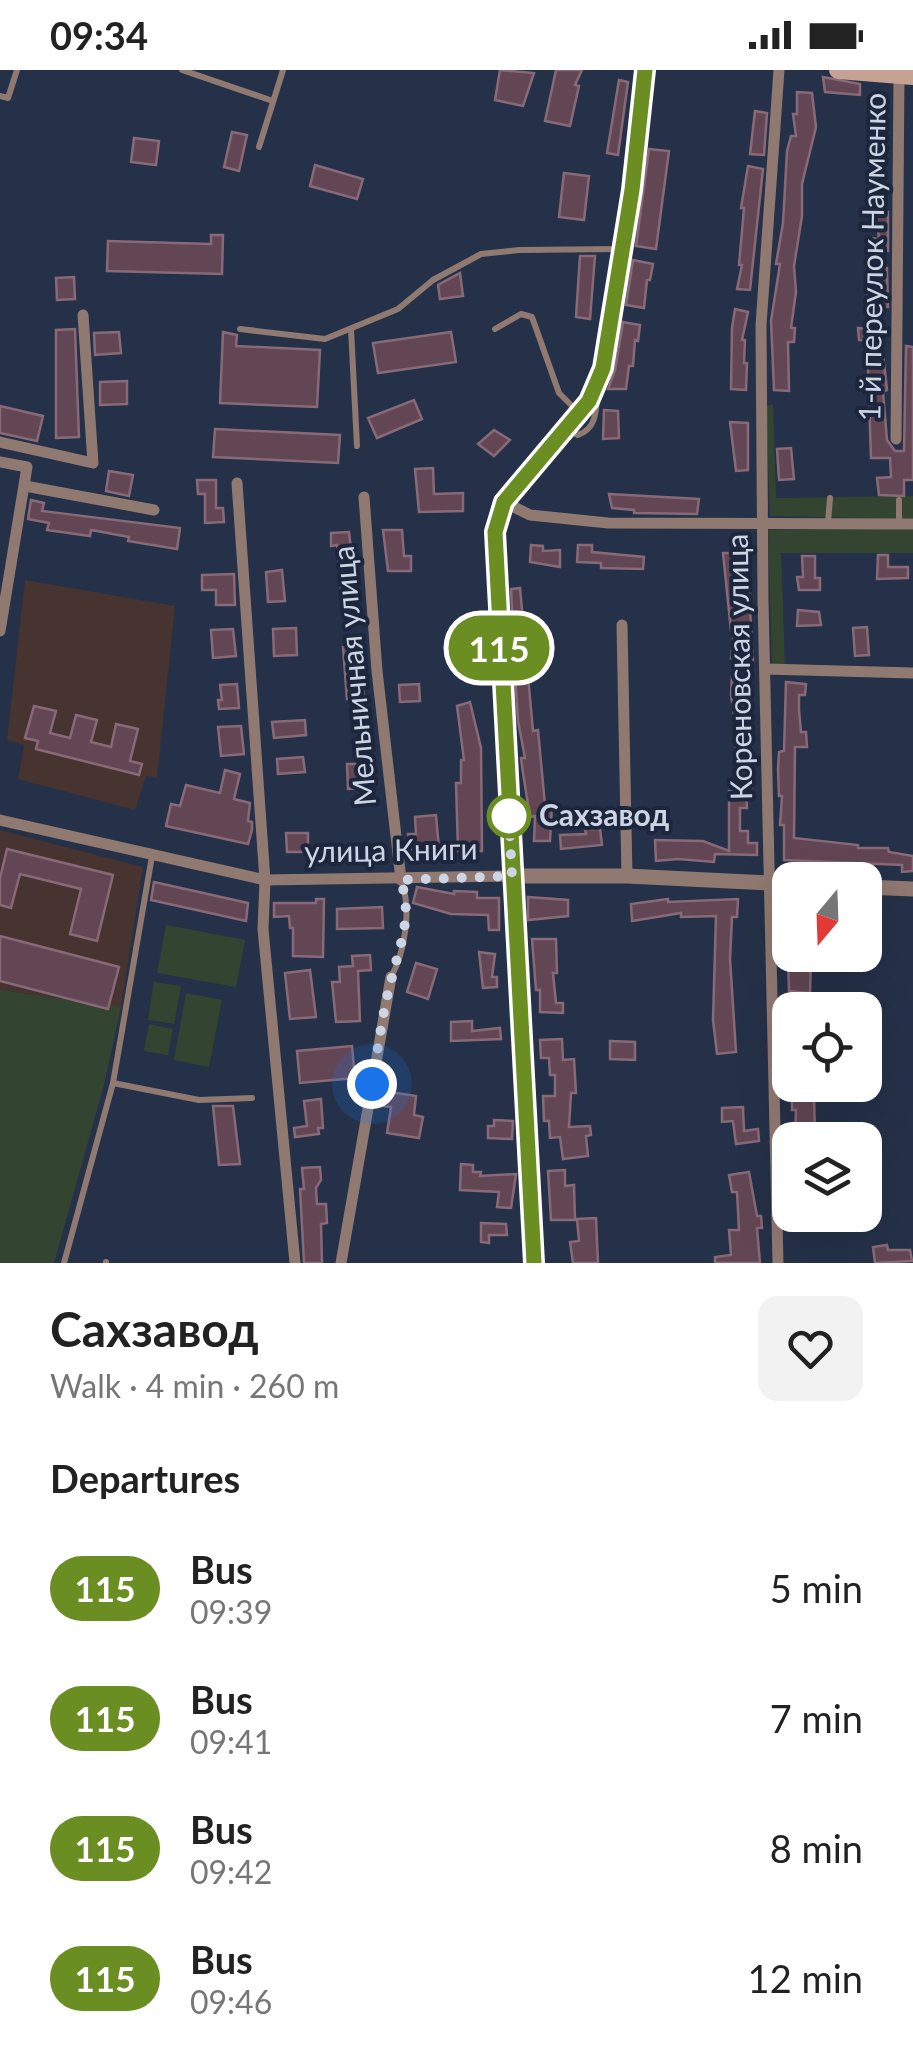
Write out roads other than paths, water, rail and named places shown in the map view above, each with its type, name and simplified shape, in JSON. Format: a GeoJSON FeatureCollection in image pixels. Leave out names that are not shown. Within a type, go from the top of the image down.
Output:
{"type":"FeatureCollection","features":[{"type":"Feature","properties":{"kind":"main road"},"geometry":{"type":"LineString","coordinates":[[534,1263],[495,532],[504,502],[589,401],[596,384],[611,329],[645,70]]}},
{"type":"Feature","properties":{"kind":"main road"},"geometry":{"type":"LineString","coordinates":[[838,70],[906,76]]}},
{"type":"Feature","properties":{"kind":"street","name":"Кореновская улица"},"geometry":{"type":"LineString","coordinates":[[778,1263],[761,324],[779,70]]}},
{"type":"Feature","properties":{"kind":"street","name":"1-й переулок Науменко"},"geometry":{"type":"LineString","coordinates":[[896,439],[906,76]]}},
{"type":"Feature","properties":{"kind":"street"},"geometry":{"type":"LineString","coordinates":[[0,442],[94,464],[82,315]]}},
{"type":"Feature","properties":{"kind":"street"},"geometry":{"type":"LineString","coordinates":[[0,462],[28,468],[0,630]]}},
{"type":"Feature","properties":{"kind":"street"},"geometry":{"type":"LineString","coordinates":[[237,483],[264,929],[295,1263]]}},
{"type":"Feature","properties":{"kind":"street"},"geometry":{"type":"LineString","coordinates":[[25,486],[154,510]]}},
{"type":"Feature","properties":{"kind":"street","name":"Мельничная улица"},"geometry":{"type":"LineString","coordinates":[[364,497],[377,671],[400,880]]}},
{"type":"Feature","properties":{"kind":"street"},"geometry":{"type":"LineString","coordinates":[[504,502],[530,515],[608,523],[913,524]]}},
{"type":"Feature","properties":{"kind":"street"},"geometry":{"type":"LineString","coordinates":[[622,625],[627,876]]}},
{"type":"Feature","properties":{"kind":"street"},"geometry":{"type":"LineString","coordinates":[[765,670],[913,673]]}},
{"type":"Feature","properties":{"kind":"street","name":"улица Книги"},"geometry":{"type":"LineString","coordinates":[[0,820],[264,880],[627,876],[770,883]]}},
{"type":"Feature","properties":{"kind":"street"},"geometry":{"type":"LineString","coordinates":[[882,888],[913,889]]}},
{"type":"Feature","properties":{"kind":"street","name":"Мельничная улица"},"geometry":{"type":"LineString","coordinates":[[342,1263],[391,977]]}},
{"type":"Feature","properties":{"kind":"lane"},"geometry":{"type":"LineString","coordinates":[[0,96],[8,98],[16,70]]}},
{"type":"Feature","properties":{"kind":"lane"},"geometry":{"type":"LineString","coordinates":[[182,70],[273,102]]}},
{"type":"Feature","properties":{"kind":"lane"},"geometry":{"type":"LineString","coordinates":[[259,148],[284,70]]}},
{"type":"Feature","properties":{"kind":"lane"},"geometry":{"type":"LineString","coordinates":[[240,329],[325,339],[395,311],[433,280],[481,254],[623,249]]}},
{"type":"Feature","properties":{"kind":"lane"},"geometry":{"type":"LineString","coordinates":[[495,329],[522,314],[534,318],[559,394],[579,413]]}},
{"type":"Feature","properties":{"kind":"lane"},"geometry":{"type":"LineString","coordinates":[[351,329],[357,446]]}},
{"type":"Feature","properties":{"kind":"lane"},"geometry":{"type":"LineString","coordinates":[[566,429],[582,434],[594,421],[596,384]]}},
{"type":"Feature","properties":{"kind":"lane"},"geometry":{"type":"LineString","coordinates":[[828,524],[830,498]]}},
{"type":"Feature","properties":{"kind":"lane"},"geometry":{"type":"LineString","coordinates":[[898,524],[899,500]]}},
{"type":"Feature","properties":{"kind":"lane"},"geometry":{"type":"LineString","coordinates":[[64,1263],[112,1083],[152,855]]}},
{"type":"Feature","properties":{"kind":"lane","name":"Мельничная улица"},"geometry":{"type":"LineString","coordinates":[[391,977],[400,952],[407,896],[400,880]]}},
{"type":"Feature","properties":{"kind":"lane"},"geometry":{"type":"LineString","coordinates":[[112,1083],[199,1100],[252,1098]]}},
{"type":"Feature","properties":{"kind":"place","name":"Сахзавод"},"geometry":{"type":"Point","coordinates":[509,816]}}]}
